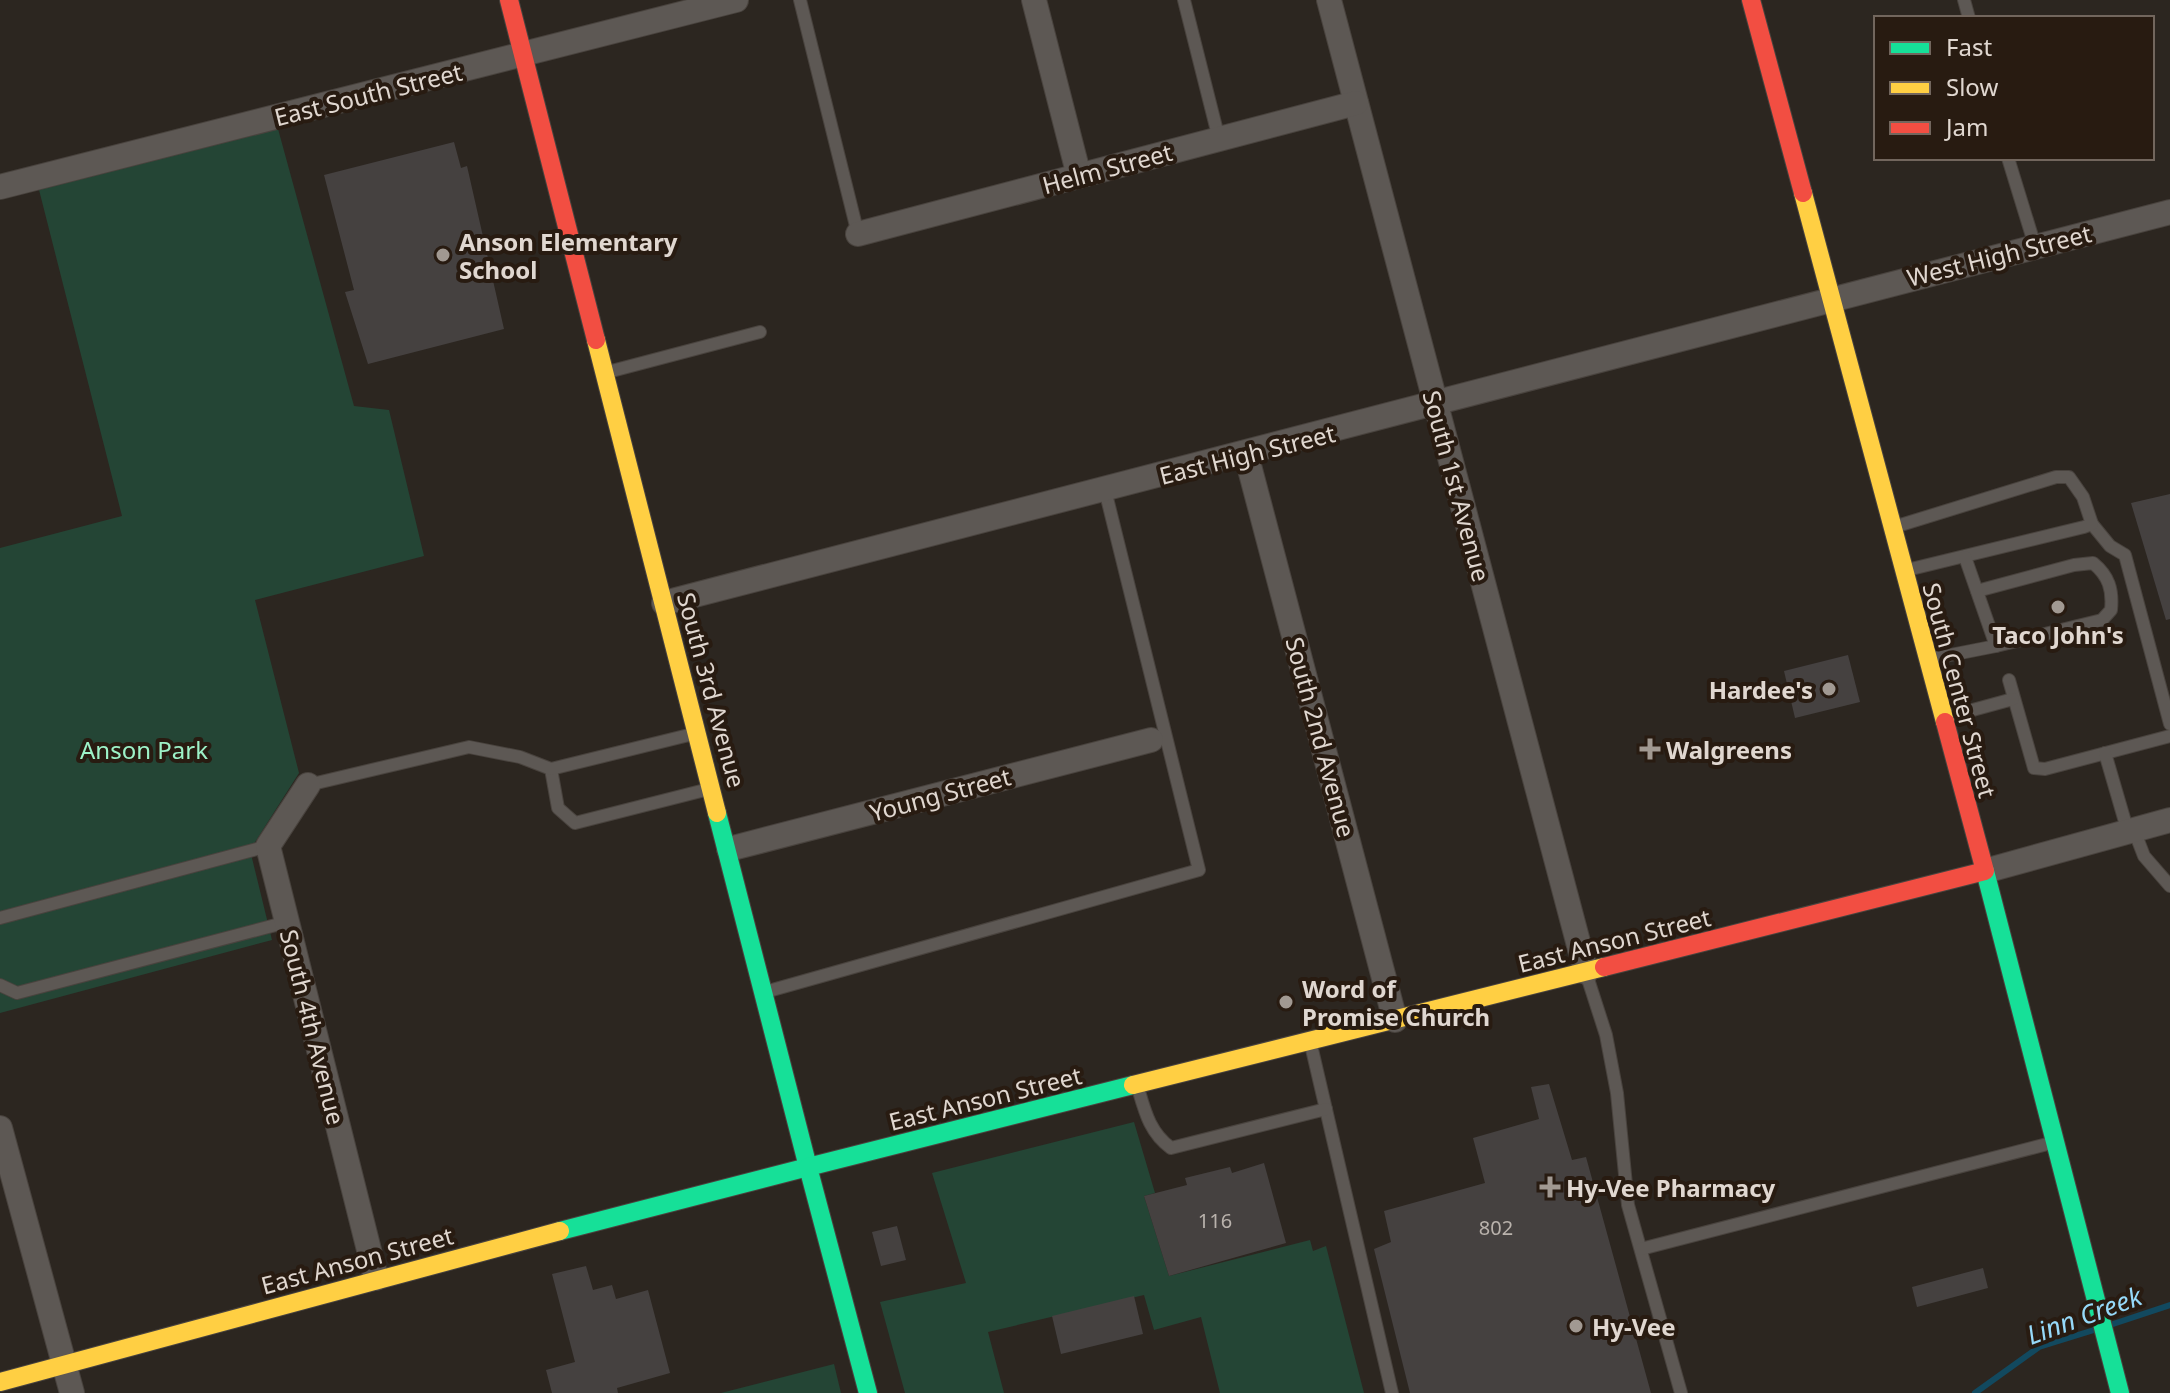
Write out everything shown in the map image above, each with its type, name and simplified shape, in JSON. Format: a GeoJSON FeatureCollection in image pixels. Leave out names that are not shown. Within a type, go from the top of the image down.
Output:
{"type":"FeatureCollection","features":[{"type":"Feature","properties":{"kind":"main road","name":"South 3rd Avenue"},"geometry":{"type":"LineString","coordinates":[[509,0],[868,1393]]}},
{"type":"Feature","properties":{"kind":"main road","name":"South Center Street"},"geometry":{"type":"LineString","coordinates":[[1751,0],[1828,298],[1985,871],[2120,1393]]}},
{"type":"Feature","properties":{"kind":"main road","name":"East Anson Street"},"geometry":{"type":"LineString","coordinates":[[0,1382],[376,1278],[1985,871]]}},
{"type":"Feature","properties":{"kind":"street","name":"East South Street"},"geometry":{"type":"LineString","coordinates":[[0,187],[736,0]]}},
{"type":"Feature","properties":{"kind":"street"},"geometry":{"type":"LineString","coordinates":[[1034,0],[1079,176]]}},
{"type":"Feature","properties":{"kind":"street","name":"South 1st Avenue"},"geometry":{"type":"LineString","coordinates":[[1329,0],[1586,972]]}},
{"type":"Feature","properties":{"kind":"street","name":"Helm Street"},"geometry":{"type":"LineString","coordinates":[[858,234],[1356,103]]}},
{"type":"Feature","properties":{"kind":"street","name":"West High Street"},"geometry":{"type":"LineString","coordinates":[[1828,298],[2170,212]]}},
{"type":"Feature","properties":{"kind":"street","name":"East High Street"},"geometry":{"type":"LineString","coordinates":[[664,603],[1436,405],[1828,298]]}},
{"type":"Feature","properties":{"kind":"street","name":"South 2nd Avenue"},"geometry":{"type":"LineString","coordinates":[[1246,454],[1395,1020]]}},
{"type":"Feature","properties":{"kind":"street","name":"Young Street"},"geometry":{"type":"LineString","coordinates":[[729,849],[1151,740]]}},
{"type":"Feature","properties":{"kind":"street"},"geometry":{"type":"LineString","coordinates":[[268,846],[308,785]]}},
{"type":"Feature","properties":{"kind":"street"},"geometry":{"type":"LineString","coordinates":[[1985,871],[2170,820]]}},
{"type":"Feature","properties":{"kind":"street","name":"South 4th Avenue"},"geometry":{"type":"LineString","coordinates":[[268,846],[376,1278]]}},
{"type":"Feature","properties":{"kind":"street"},"geometry":{"type":"LineString","coordinates":[[0,1128],[72,1393]]}},
{"type":"Feature","properties":{"kind":"lane"},"geometry":{"type":"LineString","coordinates":[[800,0],[858,234]]}},
{"type":"Feature","properties":{"kind":"lane"},"geometry":{"type":"LineString","coordinates":[[1184,0],[1219,139]]}},
{"type":"Feature","properties":{"kind":"lane"},"geometry":{"type":"LineString","coordinates":[[2009,160],[2035,246]]}},
{"type":"Feature","properties":{"kind":"lane"},"geometry":{"type":"LineString","coordinates":[[603,373],[760,332]]}},
{"type":"Feature","properties":{"kind":"lane"},"geometry":{"type":"LineString","coordinates":[[1891,528],[2056,477],[2069,477],[2083,497],[2092,524],[2110,546],[2125,555],[2165,676],[2170,724]]}},
{"type":"Feature","properties":{"kind":"lane"},"geometry":{"type":"LineString","coordinates":[[765,992],[1199,870],[1105,490]]}},
{"type":"Feature","properties":{"kind":"lane"},"geometry":{"type":"LineString","coordinates":[[1903,571],[2092,524]]}},
{"type":"Feature","properties":{"kind":"lane"},"geometry":{"type":"LineString","coordinates":[[1965,557],[1996,646]]}},
{"type":"Feature","properties":{"kind":"lane"},"geometry":{"type":"LineString","coordinates":[[1927,660],[2102,620],[2111,610],[2110,587],[2105,572],[2093,563],[2074,565],[1977,591]]}},
{"type":"Feature","properties":{"kind":"lane"},"geometry":{"type":"LineString","coordinates":[[2009,680],[2034,768],[2045,769],[2170,736]]}},
{"type":"Feature","properties":{"kind":"lane"},"geometry":{"type":"LineString","coordinates":[[1943,718],[2013,699]]}},
{"type":"Feature","properties":{"kind":"lane"},"geometry":{"type":"LineString","coordinates":[[308,785],[469,747],[520,757],[551,769],[698,733]]}},
{"type":"Feature","properties":{"kind":"lane"},"geometry":{"type":"LineString","coordinates":[[2105,753],[2131,831],[2144,856],[2170,886]]}},
{"type":"Feature","properties":{"kind":"lane"},"geometry":{"type":"LineString","coordinates":[[551,769],[558,808],[575,823],[713,788]]}},
{"type":"Feature","properties":{"kind":"lane"},"geometry":{"type":"LineString","coordinates":[[0,918],[268,846]]}},
{"type":"Feature","properties":{"kind":"lane"},"geometry":{"type":"LineString","coordinates":[[0,985],[17,993],[287,922]]}},
{"type":"Feature","properties":{"kind":"lane"},"geometry":{"type":"LineString","coordinates":[[1586,972],[1606,1035],[1617,1093],[1628,1205],[1681,1393]]}},
{"type":"Feature","properties":{"kind":"lane"},"geometry":{"type":"LineString","coordinates":[[1310,1042],[1392,1393]]}},
{"type":"Feature","properties":{"kind":"lane"},"geometry":{"type":"LineString","coordinates":[[1137,1085],[1147,1119],[1158,1139],[1171,1148],[1326,1109]]}},
{"type":"Feature","properties":{"kind":"lane"},"geometry":{"type":"LineString","coordinates":[[1641,1249],[2055,1142]]}},
{"type":"Feature","properties":{"kind":"green space","name":"Anson Park"},"geometry":{"type":"Polygon","coordinates":[[[275,118],[354,406],[389,410],[424,556],[255,600],[299,773],[250,850],[272,940],[0,1013],[0,548],[122,516],[36,178],[275,118]]]}},
{"type":"Feature","properties":{"kind":"green space"},"geometry":{"type":"Polygon","coordinates":[[[1134,1122],[1155,1193],[1144,1196],[1169,1276],[1310,1240],[1313,1251],[1326,1246],[1364,1393],[1220,1393],[1201,1317],[1154,1330],[1144,1295],[988,1332],[1004,1393],[905,1393],[880,1302],[966,1283],[932,1173],[1134,1122]]]}},
{"type":"Feature","properties":{"kind":"green space"},"geometry":{"type":"Polygon","coordinates":[[[834,1364],[841,1393],[721,1393],[834,1364]]]}},
{"type":"Feature","properties":{"kind":"building","name":"Anson Elementary School"},"geometry":{"type":"Polygon","coordinates":[[[454,142],[461,168],[467,166],[504,329],[368,364],[345,292],[354,290],[324,175],[454,142]]]}},
{"type":"Feature","properties":{"kind":"building"},"geometry":{"type":"Polygon","coordinates":[[[2170,494],[2170,619],[2166,620],[2131,503],[2170,494]]]}},
{"type":"Feature","properties":{"kind":"building"},"geometry":{"type":"Polygon","coordinates":[[[1848,655],[1860,702],[1795,718],[1784,671],[1848,655]]]}},
{"type":"Feature","properties":{"kind":"building"},"geometry":{"type":"Polygon","coordinates":[[[1549,1084],[1572,1160],[1586,1157],[1651,1393],[1410,1393],[1374,1249],[1391,1242],[1384,1211],[1485,1183],[1473,1138],[1539,1119],[1531,1087],[1549,1084]]]}},
{"type":"Feature","properties":{"kind":"building"},"geometry":{"type":"Polygon","coordinates":[[[1264,1163],[1286,1243],[1169,1276],[1144,1196],[1187,1185],[1185,1178],[1230,1167],[1232,1173],[1264,1163]]]}},
{"type":"Feature","properties":{"kind":"building"},"geometry":{"type":"Polygon","coordinates":[[[897,1226],[906,1260],[881,1266],[872,1232],[897,1226]]]}},
{"type":"Feature","properties":{"kind":"building"},"geometry":{"type":"Polygon","coordinates":[[[586,1266],[593,1290],[612,1285],[616,1299],[648,1290],[670,1373],[617,1388],[618,1393],[552,1393],[546,1370],[575,1362],[552,1274],[586,1266]]]}},
{"type":"Feature","properties":{"kind":"building"},"geometry":{"type":"Polygon","coordinates":[[[1983,1268],[1988,1288],[1917,1307],[1912,1287],[1983,1268]]]}},
{"type":"Feature","properties":{"kind":"building"},"geometry":{"type":"Polygon","coordinates":[[[1134,1296],[1143,1334],[1061,1354],[1052,1316],[1134,1296]]]}},
{"type":"Feature","properties":{"kind":"waterway","name":"Linn Creek"},"geometry":{"type":"LineString","coordinates":[[2113,1324],[2170,1305]]}},
{"type":"Feature","properties":{"kind":"waterway","name":"Linn Creek"},"geometry":{"type":"LineString","coordinates":[[1975,1393],[2039,1347],[2094,1330]]}},
{"type":"Feature","properties":{"kind":"traffic: fast"},"geometry":{"type":"LineString","coordinates":[[560,1231],[808,1167],[717,813]]}},
{"type":"Feature","properties":{"kind":"traffic: fast"},"geometry":{"type":"LineString","coordinates":[[1985,871],[2120,1393]]}},
{"type":"Feature","properties":{"kind":"traffic: fast"},"geometry":{"type":"LineString","coordinates":[[868,1393],[808,1167],[1133,1085]]}},
{"type":"Feature","properties":{"kind":"traffic: slow"},"geometry":{"type":"LineString","coordinates":[[1803,193],[1945,722]]}},
{"type":"Feature","properties":{"kind":"traffic: slow"},"geometry":{"type":"LineString","coordinates":[[596,340],[717,813]]}},
{"type":"Feature","properties":{"kind":"traffic: slow"},"geometry":{"type":"LineString","coordinates":[[1133,1085],[1604,967]]}},
{"type":"Feature","properties":{"kind":"traffic: slow"},"geometry":{"type":"LineString","coordinates":[[0,1382],[560,1231]]}},
{"type":"Feature","properties":{"kind":"traffic: jam"},"geometry":{"type":"LineString","coordinates":[[509,0],[596,340]]}},
{"type":"Feature","properties":{"kind":"traffic: jam"},"geometry":{"type":"LineString","coordinates":[[1751,0],[1803,193]]}},
{"type":"Feature","properties":{"kind":"traffic: jam"},"geometry":{"type":"LineString","coordinates":[[1604,967],[1985,871],[1945,722]]}},
{"type":"Feature","properties":{"kind":"place","name":"Anson Elementary School"},"geometry":{"type":"Point","coordinates":[443,255]}},
{"type":"Feature","properties":{"kind":"place","name":"Taco John's"},"geometry":{"type":"Point","coordinates":[2058,607]}},
{"type":"Feature","properties":{"kind":"place","name":"Hardee's"},"geometry":{"type":"Point","coordinates":[1829,689]}},
{"type":"Feature","properties":{"kind":"place","name":"Walgreens"},"geometry":{"type":"Point","coordinates":[1650,749]}},
{"type":"Feature","properties":{"kind":"place","name":"Word of Promise Church"},"geometry":{"type":"Point","coordinates":[1286,1002]}},
{"type":"Feature","properties":{"kind":"place","name":"Hy-Vee Pharmacy"},"geometry":{"type":"Point","coordinates":[1550,1187]}},
{"type":"Feature","properties":{"kind":"place","name":"Hy-Vee"},"geometry":{"type":"Point","coordinates":[1576,1326]}}]}
